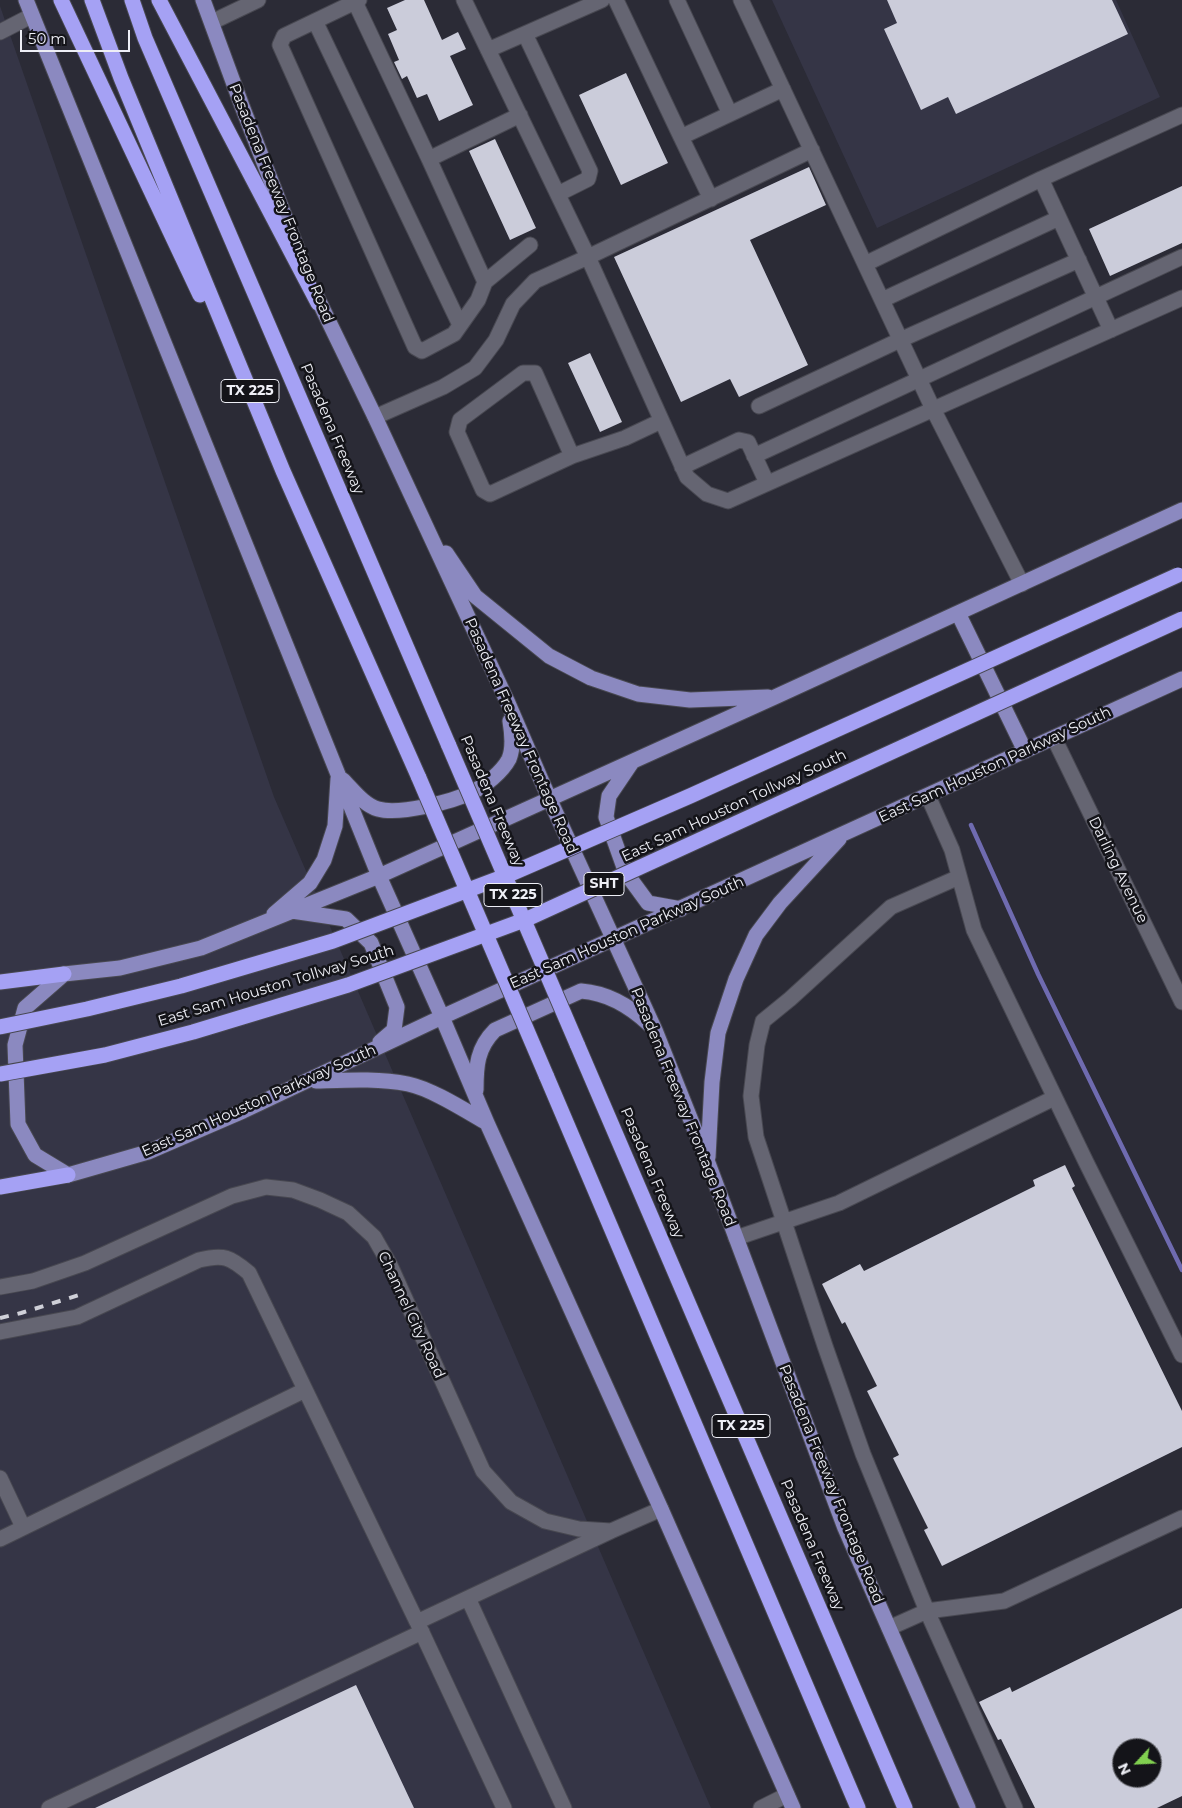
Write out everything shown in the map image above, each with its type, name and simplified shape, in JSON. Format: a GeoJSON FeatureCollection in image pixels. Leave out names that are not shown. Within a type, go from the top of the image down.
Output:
{"type":"FeatureCollection","features":[{"type":"Feature","properties":{"kind":"highway"},"geometry":{"type":"LineString","coordinates":[[61,0],[284,471]]}},
{"type":"Feature","properties":{"kind":"highway","name":"TX 225"},"geometry":{"type":"LineString","coordinates":[[92,0],[125,87],[284,471],[419,778],[858,1808]]}},
{"type":"Feature","properties":{"kind":"highway","name":"Pasadena Freeway"},"geometry":{"type":"LineString","coordinates":[[132,0],[149,47],[905,1808]]}},
{"type":"Feature","properties":{"kind":"highway"},"geometry":{"type":"LineString","coordinates":[[159,0],[318,303]]}},
{"type":"Feature","properties":{"kind":"highway","name":"East Sam Houston Tollway South"},"geometry":{"type":"LineString","coordinates":[[0,1026],[87,1009],[181,986],[324,944],[508,875],[690,796],[1180,574]]}},
{"type":"Feature","properties":{"kind":"highway","name":"East Sam Houston Tollway South"},"geometry":{"type":"LineString","coordinates":[[0,1074],[105,1055],[193,1032],[348,985],[526,919],[1182,619]]}},
{"type":"Feature","properties":{"kind":"highway"},"geometry":{"type":"LineString","coordinates":[[0,982],[64,974]]}},
{"type":"Feature","properties":{"kind":"highway"},"geometry":{"type":"LineString","coordinates":[[0,1187],[68,1174]]}},
{"type":"Feature","properties":{"kind":"main road"},"geometry":{"type":"LineString","coordinates":[[26,0],[379,876],[487,1123],[662,1509],[790,1802]]}},
{"type":"Feature","properties":{"kind":"main road","name":"Pasadena Freeway Frontage Road"},"geometry":{"type":"LineString","coordinates":[[203,0],[318,303],[375,416],[508,703],[549,798],[655,1030],[846,1528],[968,1808]]}},
{"type":"Feature","properties":{"kind":"main road"},"geometry":{"type":"LineString","coordinates":[[68,1174],[35,1155],[18,1124],[15,1045],[25,1008],[64,974],[120,968],[201,948],[379,876],[1182,510]]}},
{"type":"Feature","properties":{"kind":"main road"},"geometry":{"type":"LineString","coordinates":[[422,519],[475,596],[549,656],[591,678],[638,694],[690,700],[777,696]]}},
{"type":"Feature","properties":{"kind":"main road"},"geometry":{"type":"LineString","coordinates":[[958,613],[1025,751]]}},
{"type":"Feature","properties":{"kind":"main road","name":"East Sam Houston Parkway South"},"geometry":{"type":"LineString","coordinates":[[68,1174],[148,1152],[309,1081],[442,1017],[1182,679]]}},
{"type":"Feature","properties":{"kind":"main road"},"geometry":{"type":"LineString","coordinates":[[338,775],[367,803],[385,811],[402,810],[450,800],[473,792],[493,778],[508,761],[512,741],[508,703]]}},
{"type":"Feature","properties":{"kind":"main road"},"geometry":{"type":"LineString","coordinates":[[632,762],[608,796],[606,817],[626,873],[648,903],[681,909]]}},
{"type":"Feature","properties":{"kind":"main road"},"geometry":{"type":"LineString","coordinates":[[264,923],[310,883],[324,860],[335,826],[338,775]]}},
{"type":"Feature","properties":{"kind":"main road"},"geometry":{"type":"LineString","coordinates":[[708,1164],[712,1082],[718,1033],[736,979],[756,935],[780,904],[844,834]]}},
{"type":"Feature","properties":{"kind":"main road"},"geometry":{"type":"LineString","coordinates":[[292,911],[346,919],[371,944],[397,1006],[394,1030],[365,1054]]}},
{"type":"Feature","properties":{"kind":"main road"},"geometry":{"type":"LineString","coordinates":[[476,1095],[476,1073],[479,1053],[486,1039],[495,1030],[581,992],[595,992],[628,1006],[655,1030]]}},
{"type":"Feature","properties":{"kind":"main road"},"geometry":{"type":"LineString","coordinates":[[309,1081],[372,1080],[410,1084],[445,1100],[487,1123]]}},
{"type":"Feature","properties":{"kind":"street"},"geometry":{"type":"LineString","coordinates":[[212,22],[258,0]]}},
{"type":"Feature","properties":{"kind":"street"},"geometry":{"type":"LineString","coordinates":[[464,0],[588,257],[686,478],[707,494],[728,501],[1182,298]]}},
{"type":"Feature","properties":{"kind":"street"},"geometry":{"type":"LineString","coordinates":[[488,50],[602,0]]}},
{"type":"Feature","properties":{"kind":"street"},"geometry":{"type":"LineString","coordinates":[[616,0],[711,199]]}},
{"type":"Feature","properties":{"kind":"street"},"geometry":{"type":"LineString","coordinates":[[677,0],[730,114]]}},
{"type":"Feature","properties":{"kind":"street"},"geometry":{"type":"LineString","coordinates":[[741,0],[919,380],[1022,584]]}},
{"type":"Feature","properties":{"kind":"street"},"geometry":{"type":"LineString","coordinates":[[485,282],[357,1],[284,36],[280,45],[415,347],[422,351],[454,334],[478,300],[485,282],[530,245]]}},
{"type":"Feature","properties":{"kind":"street"},"geometry":{"type":"LineString","coordinates":[[0,32],[31,16]]}},
{"type":"Feature","properties":{"kind":"street"},"geometry":{"type":"LineString","coordinates":[[316,21],[460,325]]}},
{"type":"Feature","properties":{"kind":"street"},"geometry":{"type":"LineString","coordinates":[[525,34],[590,171],[588,179],[558,194]]}},
{"type":"Feature","properties":{"kind":"street"},"geometry":{"type":"LineString","coordinates":[[681,137],[783,89]]}},
{"type":"Feature","properties":{"kind":"street"},"geometry":{"type":"LineString","coordinates":[[429,159],[520,115]]}},
{"type":"Feature","properties":{"kind":"street"},"geometry":{"type":"LineString","coordinates":[[865,264],[1041,179],[1182,115]]}},
{"type":"Feature","properties":{"kind":"street"},"geometry":{"type":"LineString","coordinates":[[375,416],[443,387],[475,368],[496,340],[513,304],[535,281],[812,150]]}},
{"type":"Feature","properties":{"kind":"street"},"geometry":{"type":"LineString","coordinates":[[1041,179],[1111,330]]}},
{"type":"Feature","properties":{"kind":"street"},"geometry":{"type":"LineString","coordinates":[[882,300],[1059,218]]}},
{"type":"Feature","properties":{"kind":"street"},"geometry":{"type":"LineString","coordinates":[[754,456],[1182,257]]}},
{"type":"Feature","properties":{"kind":"street"},"geometry":{"type":"LineString","coordinates":[[759,406],[900,340],[1079,260]]}},
{"type":"Feature","properties":{"kind":"street"},"geometry":{"type":"LineString","coordinates":[[572,456],[534,374],[522,373],[460,420],[457,432],[483,490],[490,494],[572,456],[625,438],[661,421]]}},
{"type":"Feature","properties":{"kind":"street"},"geometry":{"type":"LineString","coordinates":[[682,467],[739,440],[748,442],[767,483]]}},
{"type":"Feature","properties":{"kind":"street","name":"Darling Avenue"},"geometry":{"type":"LineString","coordinates":[[1054,738],[1182,1002]]}},
{"type":"Feature","properties":{"kind":"street"},"geometry":{"type":"LineString","coordinates":[[928,796],[952,850],[974,930],[1054,1098],[1182,1356]]}},
{"type":"Feature","properties":{"kind":"street"},"geometry":{"type":"LineString","coordinates":[[959,877],[891,907],[790,999],[763,1021],[757,1045],[751,1096],[756,1137],[863,1454],[927,1611],[1015,1808]]}},
{"type":"Feature","properties":{"kind":"street"},"geometry":{"type":"LineString","coordinates":[[736,1238],[839,1203],[1054,1098]]}},
{"type":"Feature","properties":{"kind":"street","name":"Channel City Road"},"geometry":{"type":"LineString","coordinates":[[0,1287],[33,1281],[86,1263],[232,1196],[266,1187],[293,1190],[348,1213],[374,1237],[390,1265],[483,1471],[511,1502],[545,1521],[579,1529],[611,1531],[662,1509]]}},
{"type":"Feature","properties":{"kind":"street"},"geometry":{"type":"LineString","coordinates":[[0,1332],[77,1317],[199,1260],[215,1256],[234,1260],[249,1273],[504,1808]]}},
{"type":"Feature","properties":{"kind":"street"},"geometry":{"type":"LineString","coordinates":[[0,1539],[305,1390]]}},
{"type":"Feature","properties":{"kind":"street"},"geometry":{"type":"LineString","coordinates":[[0,1478],[23,1528]]}},
{"type":"Feature","properties":{"kind":"street"},"geometry":{"type":"LineString","coordinates":[[889,1628],[927,1611],[1004,1600],[1182,1518]]}},
{"type":"Feature","properties":{"kind":"street"},"geometry":{"type":"LineString","coordinates":[[49,1808],[419,1627],[468,1598],[611,1531]]}},
{"type":"Feature","properties":{"kind":"street"},"geometry":{"type":"LineString","coordinates":[[468,1598],[564,1808]]}},
{"type":"Feature","properties":{"kind":"street"},"geometry":{"type":"LineString","coordinates":[[761,1808],[790,1802]]}},
{"type":"Feature","properties":{"kind":"shaded area"},"geometry":{"type":"Polygon","coordinates":[[[772,0],[1116,0],[1160,97],[877,228],[772,0]]]}},
{"type":"Feature","properties":{"kind":"shaded area"},"geometry":{"type":"Polygon","coordinates":[[[0,6],[274,797],[711,1808],[0,1808],[0,6]]]}},
{"type":"Feature","properties":{"kind":"building"},"geometry":{"type":"Polygon","coordinates":[[[405,0],[424,0],[442,40],[458,32],[466,49],[450,56],[473,105],[439,121],[427,94],[417,98],[407,76],[402,79],[394,62],[399,60],[388,34],[397,30],[387,8],[405,0]]]}},
{"type":"Feature","properties":{"kind":"building"},"geometry":{"type":"Polygon","coordinates":[[[887,0],[1112,0],[1128,34],[956,114],[948,97],[921,110],[884,29],[897,23],[887,0]]]}},
{"type":"Feature","properties":{"kind":"building"},"geometry":{"type":"Polygon","coordinates":[[[626,73],[668,163],[621,185],[579,95],[626,73]]]}},
{"type":"Feature","properties":{"kind":"building"},"geometry":{"type":"Polygon","coordinates":[[[495,139],[536,228],[510,240],[469,151],[495,139]]]}},
{"type":"Feature","properties":{"kind":"building"},"geometry":{"type":"Polygon","coordinates":[[[809,167],[826,205],[750,240],[808,365],[739,397],[730,379],[681,402],[614,257],[809,167]]]}},
{"type":"Feature","properties":{"kind":"building"},"geometry":{"type":"Polygon","coordinates":[[[1182,186],[1182,243],[1110,276],[1089,229],[1182,186]]]}},
{"type":"Feature","properties":{"kind":"building"},"geometry":{"type":"Polygon","coordinates":[[[590,353],[622,422],[600,432],[568,363],[590,353]]]}},
{"type":"Feature","properties":{"kind":"building"},"geometry":{"type":"Polygon","coordinates":[[[1065,1165],[1075,1186],[1072,1188],[1182,1411],[1182,1447],[942,1566],[924,1530],[928,1528],[893,1458],[899,1455],[867,1391],[877,1386],[845,1322],[842,1324],[822,1284],[860,1264],[864,1271],[1035,1186],[1033,1180],[1065,1165]]]}},
{"type":"Feature","properties":{"kind":"building"},"geometry":{"type":"Polygon","coordinates":[[[1182,1608],[1182,1796],[1157,1808],[1035,1808],[1001,1739],[998,1740],[979,1702],[1010,1687],[1012,1692],[1182,1608]]]}},
{"type":"Feature","properties":{"kind":"building"},"geometry":{"type":"Polygon","coordinates":[[[356,1685],[414,1808],[95,1808],[356,1685]]]}},
{"type":"Feature","properties":{"kind":"waterway"},"geometry":{"type":"LineString","coordinates":[[971,825],[1038,974],[1182,1270]]}},
{"type":"Feature","properties":{"kind":"railway"},"geometry":{"type":"LineString","coordinates":[[0,1318],[79,1295]]}}]}
